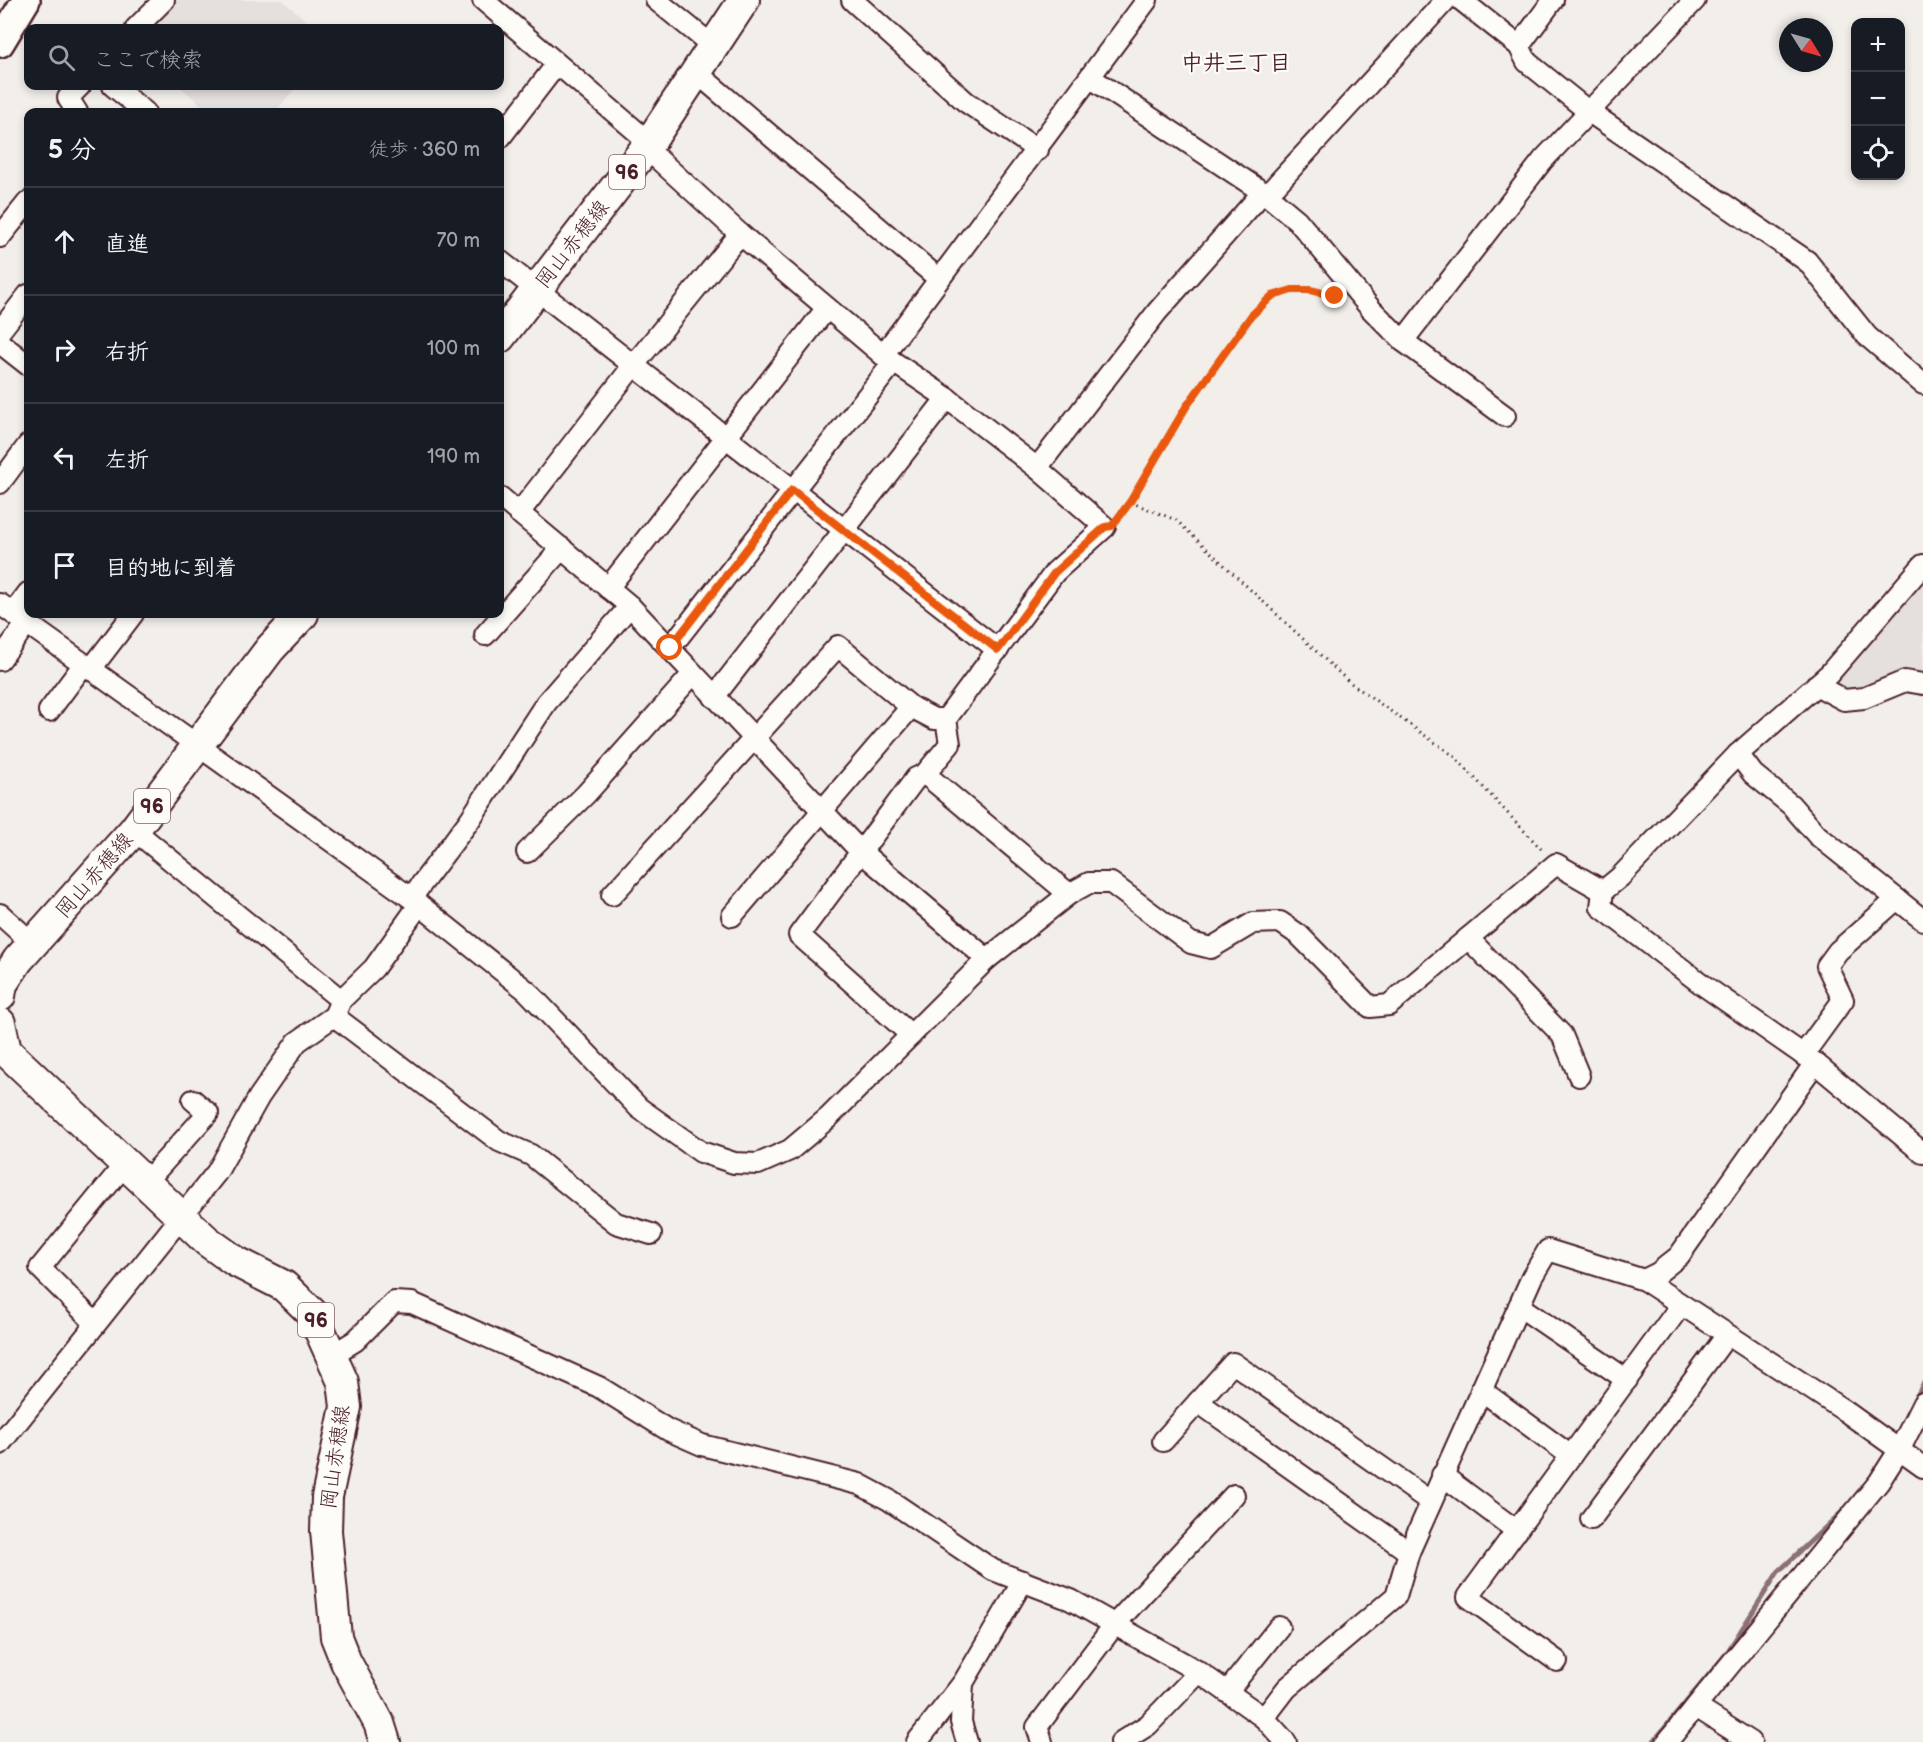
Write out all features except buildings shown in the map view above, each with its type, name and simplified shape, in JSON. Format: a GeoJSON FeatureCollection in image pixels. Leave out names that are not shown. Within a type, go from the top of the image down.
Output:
{"type":"FeatureCollection","features":[{"type":"Feature","properties":{"kind":"main road"},"geometry":{"type":"LineString","coordinates":[[0,43],[26,0]]}},
{"type":"Feature","properties":{"kind":"main road","name":"岡山赤穂線"},"geometry":{"type":"LineString","coordinates":[[504,332],[648,145],[744,0]]}},
{"type":"Feature","properties":{"kind":"main road","name":"岡山赤穂線"},"geometry":{"type":"LineString","coordinates":[[0,996],[2,984],[33,944],[134,830],[196,744],[270,649],[299,618]]}},
{"type":"Feature","properties":{"kind":"main road","name":"岡山赤穂線"},"geometry":{"type":"LineString","coordinates":[[2,1049],[179,1216],[235,1261],[284,1286],[312,1313],[343,1382],[346,1407],[327,1497],[326,1531],[336,1637],[346,1662],[379,1723],[385,1742]]}},
{"type":"Feature","properties":{"kind":"street"},"geometry":{"type":"LineString","coordinates":[[140,24],[164,0]]}},
{"type":"Feature","properties":{"kind":"street"},"geometry":{"type":"LineString","coordinates":[[483,0],[648,145],[740,234],[827,308],[888,359],[947,398],[1037,468],[1105,527],[1055,572],[946,719],[950,744],[925,774],[916,778],[800,935],[912,1035]]}},
{"type":"Feature","properties":{"kind":"street"},"geometry":{"type":"LineString","coordinates":[[656,0],[714,47]]}},
{"type":"Feature","properties":{"kind":"street"},"geometry":{"type":"LineString","coordinates":[[852,0],[966,102],[1038,150]]}},
{"type":"Feature","properties":{"kind":"street"},"geometry":{"type":"LineString","coordinates":[[670,648],[792,490],[888,359],[939,279],[1038,150],[1147,0]]}},
{"type":"Feature","properties":{"kind":"street"},"geometry":{"type":"LineString","coordinates":[[1037,468],[1156,312],[1446,0]]}},
{"type":"Feature","properties":{"kind":"street"},"geometry":{"type":"LineString","coordinates":[[1461,0],[1518,46],[1527,62],[1588,111],[1808,261],[1867,336],[1923,384]]}},
{"type":"Feature","properties":{"kind":"street"},"geometry":{"type":"LineString","coordinates":[[1518,46],[1553,0]]}},
{"type":"Feature","properties":{"kind":"street"},"geometry":{"type":"LineString","coordinates":[[1403,341],[1543,160],[1695,0]]}},
{"type":"Feature","properties":{"kind":"street"},"geometry":{"type":"LineString","coordinates":[[504,133],[556,65]]}},
{"type":"Feature","properties":{"kind":"street"},"geometry":{"type":"LineString","coordinates":[[697,73],[939,279]]}},
{"type":"Feature","properties":{"kind":"street"},"geometry":{"type":"LineString","coordinates":[[1091,78],[1265,193],[1297,220],[1403,341],[1505,416]]}},
{"type":"Feature","properties":{"kind":"street"},"geometry":{"type":"LineString","coordinates":[[74,108],[68,98],[76,90]]}},
{"type":"Feature","properties":{"kind":"street"},"geometry":{"type":"LineString","coordinates":[[118,90],[141,108]]}},
{"type":"Feature","properties":{"kind":"street"},"geometry":{"type":"LineString","coordinates":[[0,237],[24,207]]}},
{"type":"Feature","properties":{"kind":"street"},"geometry":{"type":"LineString","coordinates":[[519,513],[633,366],[740,234]]}},
{"type":"Feature","properties":{"kind":"street"},"geometry":{"type":"LineString","coordinates":[[504,264],[998,650]]}},
{"type":"Feature","properties":{"kind":"street"},"geometry":{"type":"LineString","coordinates":[[0,331],[24,301]]}},
{"type":"Feature","properties":{"kind":"street"},"geometry":{"type":"LineString","coordinates":[[608,588],[723,437],[827,308]]}},
{"type":"Feature","properties":{"kind":"street"},"geometry":{"type":"LineString","coordinates":[[0,343],[24,362]]}},
{"type":"Feature","properties":{"kind":"street"},"geometry":{"type":"LineString","coordinates":[[714,697],[947,398]]}},
{"type":"Feature","properties":{"kind":"street"},"geometry":{"type":"LineString","coordinates":[[0,483],[24,450]]}},
{"type":"Feature","properties":{"kind":"street"},"geometry":{"type":"LineString","coordinates":[[504,500],[630,606],[692,675],[755,738],[860,851],[987,959]]}},
{"type":"Feature","properties":{"kind":"street"},"geometry":{"type":"LineString","coordinates":[[504,614],[562,548]]}},
{"type":"Feature","properties":{"kind":"street"},"geometry":{"type":"LineString","coordinates":[[1923,565],[1816,686],[1738,754],[1620,877],[1603,891],[1601,907],[1703,985],[1809,1059],[1923,1153]]}},
{"type":"Feature","properties":{"kind":"street"},"geometry":{"type":"LineString","coordinates":[[0,660],[13,613],[24,598]]}},
{"type":"Feature","properties":{"kind":"street"},"geometry":{"type":"LineString","coordinates":[[0,1444],[179,1216],[217,1172],[259,1097],[297,1042],[338,1008],[374,968],[415,901],[546,703],[630,606]]}},
{"type":"Feature","properties":{"kind":"street"},"geometry":{"type":"LineString","coordinates":[[13,613],[415,901],[527,991],[639,1108],[701,1152],[734,1163],[758,1164],[790,1150],[828,1119],[987,959],[1069,894],[1089,882],[1111,883],[1191,944],[1211,948],[1253,923],[1280,922],[1299,934],[1370,1007],[1389,1005],[1556,864],[1603,891]]}},
{"type":"Feature","properties":{"kind":"street"},"geometry":{"type":"LineString","coordinates":[[49,711],[130,618]]}},
{"type":"Feature","properties":{"kind":"street"},"geometry":{"type":"LineString","coordinates":[[485,635],[500,618]]}},
{"type":"Feature","properties":{"kind":"street"},"geometry":{"type":"LineString","coordinates":[[612,895],[838,646],[911,707],[934,719],[946,719]]}},
{"type":"Feature","properties":{"kind":"street"},"geometry":{"type":"LineString","coordinates":[[527,852],[586,794],[692,675]]}},
{"type":"Feature","properties":{"kind":"street"},"geometry":{"type":"LineString","coordinates":[[1816,686],[1844,700],[1864,698],[1905,681],[1923,684]]}},
{"type":"Feature","properties":{"kind":"street"},"geometry":{"type":"LineString","coordinates":[[732,916],[911,707]]}},
{"type":"Feature","properties":{"kind":"street"},"geometry":{"type":"LineString","coordinates":[[1738,754],[1753,774],[1791,805],[1818,835],[1923,921]]}},
{"type":"Feature","properties":{"kind":"street"},"geometry":{"type":"LineString","coordinates":[[925,774],[1069,894]]}},
{"type":"Feature","properties":{"kind":"street"},"geometry":{"type":"LineString","coordinates":[[134,830],[338,1008],[499,1141],[531,1155],[616,1223],[651,1234]]}},
{"type":"Feature","properties":{"kind":"street"},"geometry":{"type":"LineString","coordinates":[[1644,1280],[1658,1273],[1679,1256],[1809,1059],[1844,999],[1827,966],[1838,951],[1897,899]]}},
{"type":"Feature","properties":{"kind":"street"},"geometry":{"type":"LineString","coordinates":[[0,914],[33,944]]}},
{"type":"Feature","properties":{"kind":"street"},"geometry":{"type":"LineString","coordinates":[[1468,938],[1562,1035],[1580,1076]]}},
{"type":"Feature","properties":{"kind":"street"},"geometry":{"type":"LineString","coordinates":[[95,1323],[40,1268],[135,1173],[208,1113],[193,1100]]}},
{"type":"Feature","properties":{"kind":"street"},"geometry":{"type":"LineString","coordinates":[[1264,1718],[1287,1688],[1396,1596],[1409,1552],[1442,1475],[1519,1306],[1548,1250],[1644,1280],[1923,1467]]}},
{"type":"Feature","properties":{"kind":"street"},"geometry":{"type":"LineString","coordinates":[[332,1355],[355,1341],[394,1302],[412,1303],[599,1387],[669,1430],[702,1445],[859,1484],[889,1500],[993,1570],[1071,1599],[1199,1672],[1264,1718],[1280,1739]]}},
{"type":"Feature","properties":{"kind":"street"},"geometry":{"type":"LineString","coordinates":[[1557,1661],[1468,1597],[1681,1305]]}},
{"type":"Feature","properties":{"kind":"street"},"geometry":{"type":"LineString","coordinates":[[1519,1306],[1627,1380]]}},
{"type":"Feature","properties":{"kind":"street"},"geometry":{"type":"LineString","coordinates":[[1591,1519],[1727,1335]]}},
{"type":"Feature","properties":{"kind":"street"},"geometry":{"type":"LineString","coordinates":[[1163,1441],[1233,1363],[1431,1502]]}},
{"type":"Feature","properties":{"kind":"street"},"geometry":{"type":"LineString","coordinates":[[1481,1390],[1571,1456]]}},
{"type":"Feature","properties":{"kind":"street"},"geometry":{"type":"LineString","coordinates":[[1198,1402],[1409,1552]]}},
{"type":"Feature","properties":{"kind":"street"},"geometry":{"type":"LineString","coordinates":[[1667,1742],[1879,1482],[1894,1446],[1923,1403]]}},
{"type":"Feature","properties":{"kind":"street"},"geometry":{"type":"LineString","coordinates":[[1442,1475],[1516,1531]]}},
{"type":"Feature","properties":{"kind":"street"},"geometry":{"type":"LineString","coordinates":[[1042,1742],[1037,1727],[1115,1624],[1234,1495]]}},
{"type":"Feature","properties":{"kind":"street"},"geometry":{"type":"LineString","coordinates":[[917,1742],[963,1683],[1023,1581]]}},
{"type":"Feature","properties":{"kind":"street"},"geometry":{"type":"LineString","coordinates":[[1227,1692],[1280,1627]]}},
{"type":"Feature","properties":{"kind":"street"},"geometry":{"type":"LineString","coordinates":[[1121,1742],[1148,1725],[1199,1672]]}},
{"type":"Feature","properties":{"kind":"street"},"geometry":{"type":"LineString","coordinates":[[963,1683],[961,1722],[967,1742]]}},
{"type":"Feature","properties":{"kind":"street"},"geometry":{"type":"LineString","coordinates":[[1696,1707],[1751,1742]]}},
{"type":"Feature","properties":{"kind":"path"},"geometry":{"type":"LineString","coordinates":[[1105,527],[1112,526],[1130,502],[1186,407],[1251,316],[1272,296],[1292,290],[1310,290],[1335,296],[1346,278]]}},
{"type":"Feature","properties":{"kind":"path"},"geometry":{"type":"LineString","coordinates":[[1130,502],[1176,520],[1348,681],[1454,756],[1556,864]]}},
{"type":"Feature","properties":{"kind":"shaded area"},"geometry":{"type":"Polygon","coordinates":[[[171,0],[282,0],[310,24],[148,24],[171,0]]]}},
{"type":"Feature","properties":{"kind":"shaded area"},"geometry":{"type":"Polygon","coordinates":[[[184,90],[294,90],[278,108],[205,108],[184,90]]]}},
{"type":"Feature","properties":{"kind":"shaded area"},"geometry":{"type":"Polygon","coordinates":[[[1923,576],[1923,676],[1916,672],[1903,672],[1865,692],[1832,691],[1836,679],[1923,576]]]}},
{"type":"Feature","properties":{"kind":"waterway"},"geometry":{"type":"LineString","coordinates":[[1915,1400],[1923,1384]]}},
{"type":"Feature","properties":{"kind":"waterway"},"geometry":{"type":"LineString","coordinates":[[1653,1742],[1726,1654],[1778,1572],[1846,1508]]}},
{"type":"Feature","properties":{"kind":"district","name":"中井三丁目"},"geometry":{"type":"Point","coordinates":[1236,62]}},
{"type":"Feature","properties":{"kind":"route"},"geometry":{"type":"LineString","coordinates":[[670,648],[792,490],[998,650],[1055,572],[1105,527],[1112,526],[1130,502],[1186,407],[1251,316],[1272,296],[1292,290],[1310,290],[1335,296]]}}]}
